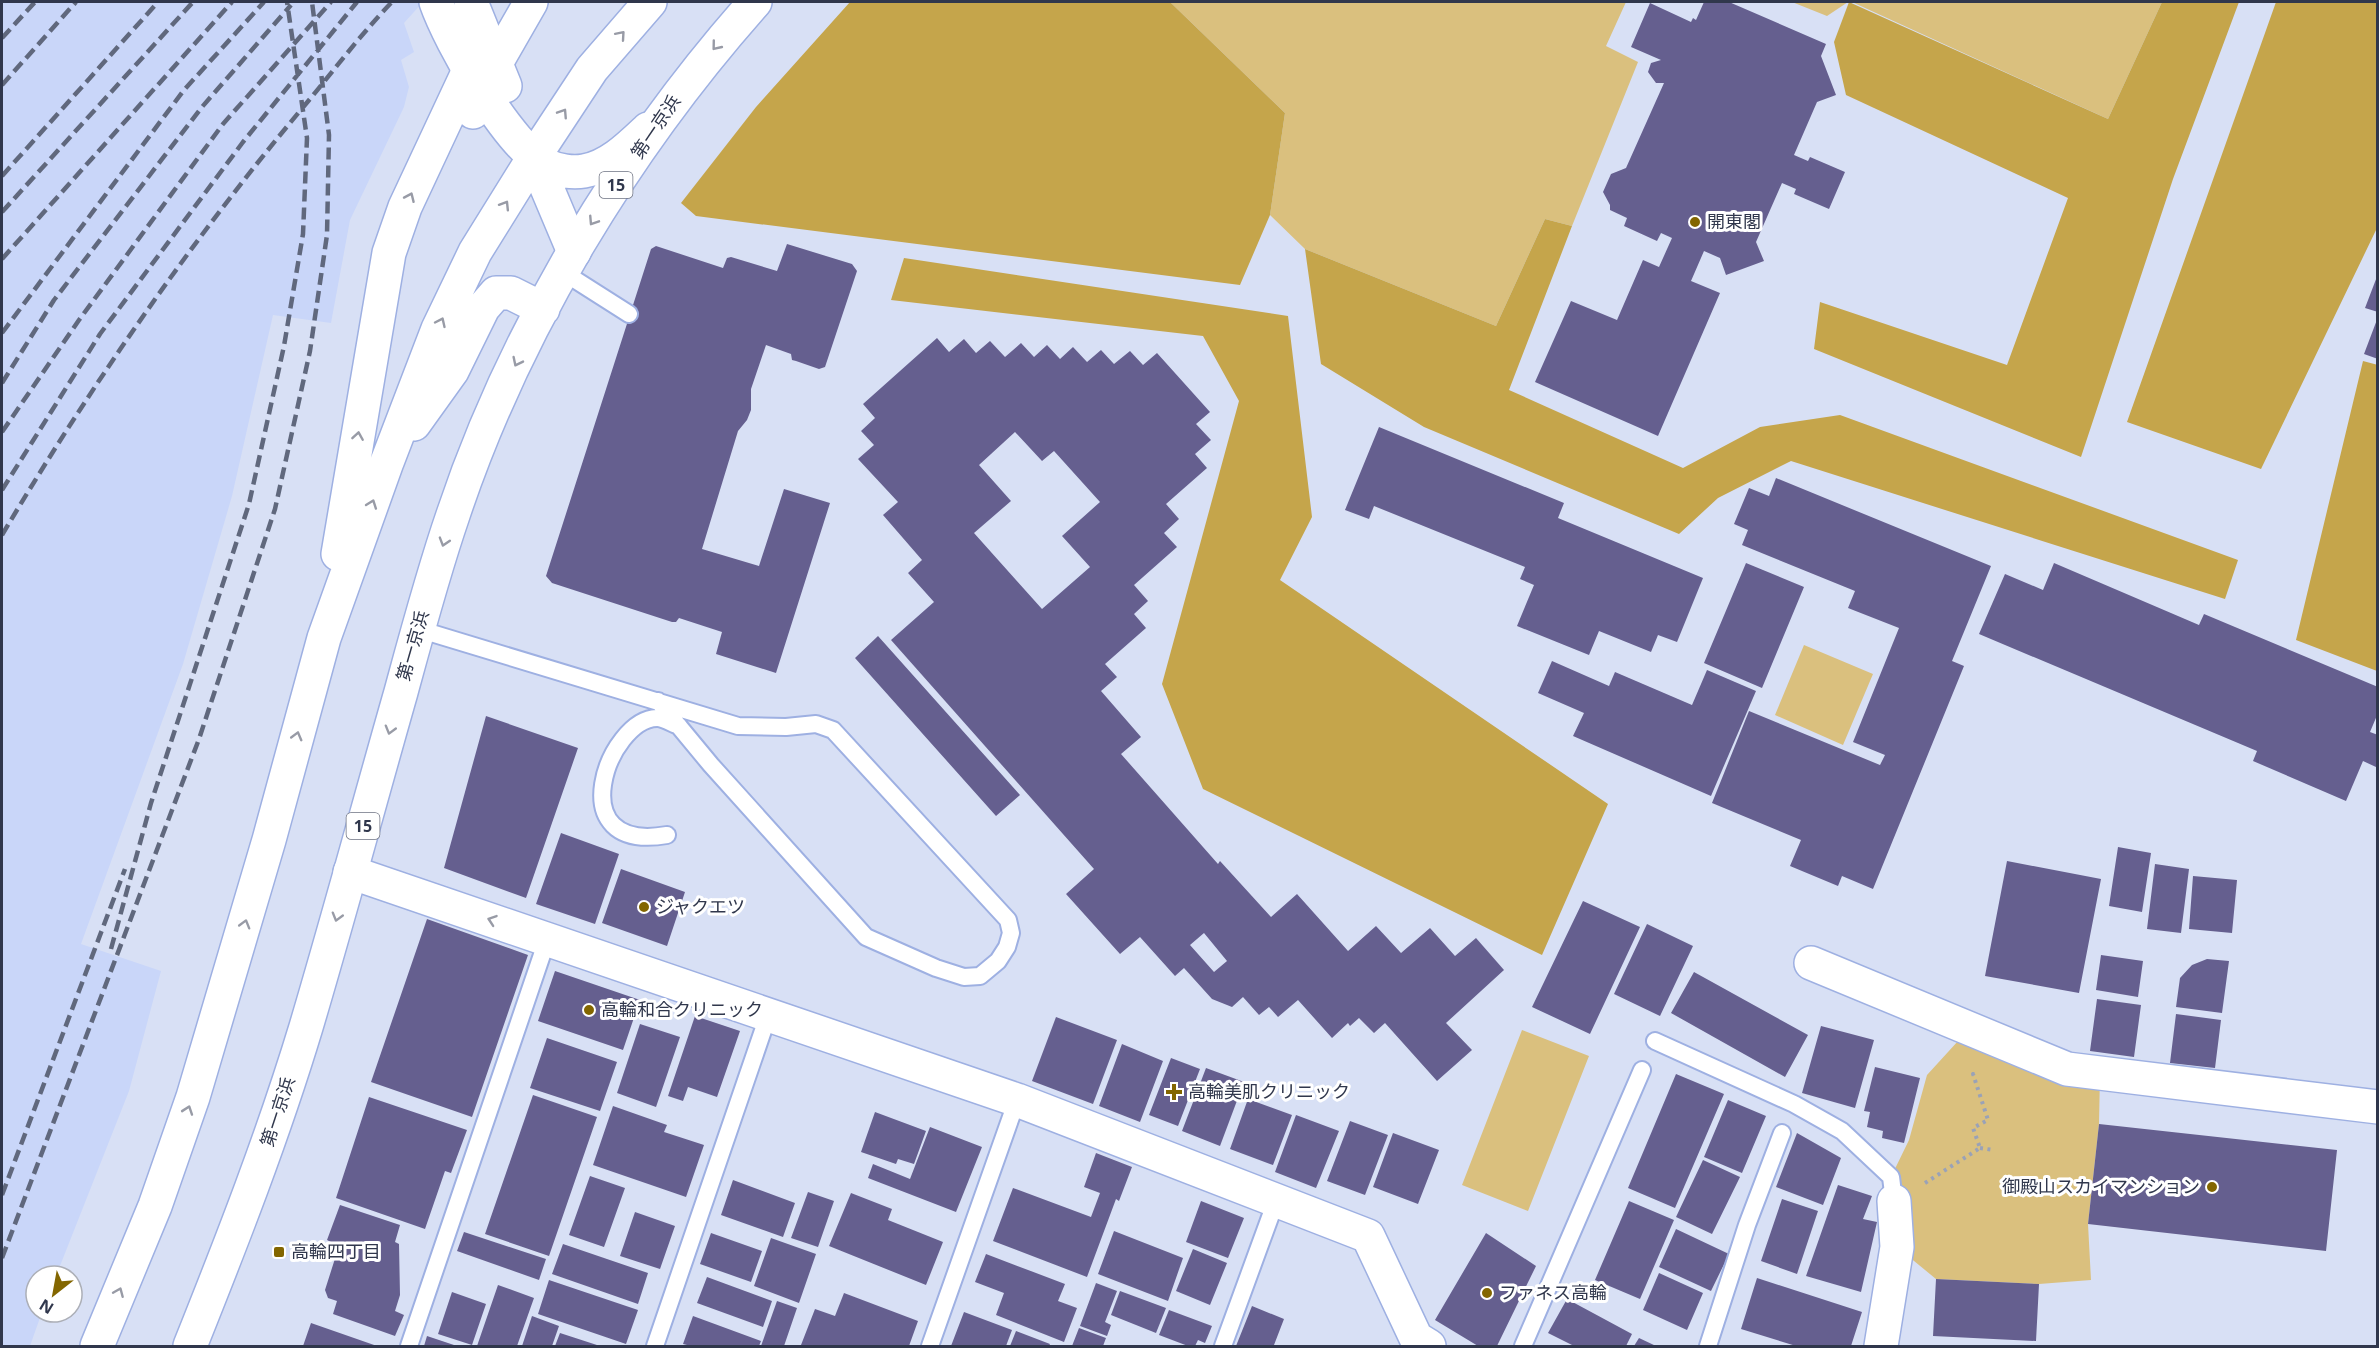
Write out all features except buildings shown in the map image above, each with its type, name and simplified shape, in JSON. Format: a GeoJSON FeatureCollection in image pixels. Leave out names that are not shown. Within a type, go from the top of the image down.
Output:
{"type":"FeatureCollection","features":[{"type":"Feature","properties":{"kind":"main road"},"geometry":{"type":"LineString","coordinates":[[471,2],[483,74]]}},
{"type":"Feature","properties":{"kind":"main road"},"geometry":{"type":"LineString","coordinates":[[324,638],[364,396],[393,302],[419,229],[483,74],[531,2]]}},
{"type":"Feature","properties":{"kind":"main road"},"geometry":{"type":"LineString","coordinates":[[97,1347],[155,1206],[193,1097],[269,840],[324,638],[387,462],[438,329],[475,252],[534,157],[592,69],[650,2]]}},
{"type":"Feature","properties":{"kind":"main road","name":"第一京浜"},"geometry":{"type":"LineString","coordinates":[[190,1347],[275,1126],[350,872],[418,629],[458,501],[498,400],[568,262],[659,119],[723,38],[755,2]]}},
{"type":"Feature","properties":{"kind":"main road"},"geometry":{"type":"LineString","coordinates":[[438,7],[448,33],[483,74],[518,141],[548,167],[566,171],[584,171],[604,163],[626,150],[659,119]]}},
{"type":"Feature","properties":{"kind":"main road"},"geometry":{"type":"LineString","coordinates":[[534,157],[568,262]]}},
{"type":"Feature","properties":{"kind":"main road"},"geometry":{"type":"LineString","coordinates":[[387,462],[452,371],[483,308],[496,293],[511,293],[543,309]]}},
{"type":"Feature","properties":{"kind":"main road"},"geometry":{"type":"LineString","coordinates":[[350,872],[1017,1100],[1368,1236],[1416,1338],[1429,1347]]}},
{"type":"Feature","properties":{"kind":"main road"},"geometry":{"type":"LineString","coordinates":[[1810,963],[2067,1070],[2378,1107]]}},
{"type":"Feature","properties":{"kind":"main road"},"geometry":{"type":"LineString","coordinates":[[1881,1347],[1898,1247],[1893,1201]]}},
{"type":"Feature","properties":{"kind":"lane"},"geometry":{"type":"LineString","coordinates":[[568,262],[629,314]]}},
{"type":"Feature","properties":{"kind":"lane"},"geometry":{"type":"LineString","coordinates":[[418,629],[658,701],[738,726],[786,727],[816,724],[833,730],[1008,920],[1011,933],[1007,947],[998,961],[980,976],[964,977],[936,968],[866,937],[711,765],[658,701]]}},
{"type":"Feature","properties":{"kind":"lane"},"geometry":{"type":"LineString","coordinates":[[667,835],[636,836],[622,832],[603,812],[602,793],[606,772],[622,737],[638,724],[657,718],[680,726]]}},
{"type":"Feature","properties":{"kind":"lane"},"geometry":{"type":"LineString","coordinates":[[409,1347],[547,940]]}},
{"type":"Feature","properties":{"kind":"lane"},"geometry":{"type":"LineString","coordinates":[[655,1347],[768,1016]]}},
{"type":"Feature","properties":{"kind":"lane"},"geometry":{"type":"LineString","coordinates":[[1655,1041],[1794,1104],[1842,1131],[1891,1177],[1893,1201]]}},
{"type":"Feature","properties":{"kind":"lane"},"geometry":{"type":"LineString","coordinates":[[1523,1347],[1642,1070]]}},
{"type":"Feature","properties":{"kind":"lane"},"geometry":{"type":"LineString","coordinates":[[930,1347],[1017,1100]]}},
{"type":"Feature","properties":{"kind":"lane"},"geometry":{"type":"LineString","coordinates":[[1708,1347],[1748,1225],[1782,1133]]}},
{"type":"Feature","properties":{"kind":"lane"},"geometry":{"type":"LineString","coordinates":[[1223,1347],[1276,1201]]}},
{"type":"Feature","properties":{"kind":"path"},"geometry":{"type":"LineString","coordinates":[[1980,1148],[1973,1128],[1988,1120],[1973,1074],[1983,1076]]}},
{"type":"Feature","properties":{"kind":"path"},"geometry":{"type":"LineString","coordinates":[[1961,1162],[1980,1148],[1992,1150]]}},
{"type":"Feature","properties":{"kind":"shaded area"},"geometry":{"type":"Polygon","coordinates":[[[2,2],[423,2],[404,23],[414,52],[401,60],[409,87],[404,107],[350,220],[331,323],[273,315],[232,496],[183,664],[81,944],[161,971],[129,1091],[61,1264],[24,1264],[24,1324],[38,1324],[30,1346],[2,1346],[2,2]]]}},
{"type":"Feature","properties":{"kind":"shaded area"},"geometry":{"type":"Polygon","coordinates":[[[850,2],[1170,2],[1285,113],[1270,215],[1240,285],[696,216],[681,203],[756,107],[850,2]]]}},
{"type":"Feature","properties":{"kind":"shaded area"},"geometry":{"type":"Polygon","coordinates":[[[1170,2],[1626,2],[1606,46],[1638,62],[1572,226],[1545,219],[1496,326],[1305,249],[1270,215],[1285,113],[1170,2]]]}},
{"type":"Feature","properties":{"kind":"shaded area"},"geometry":{"type":"Polygon","coordinates":[[[1792,2],[1848,2],[1827,16],[1792,2]]]}},
{"type":"Feature","properties":{"kind":"shaded area"},"geometry":{"type":"Polygon","coordinates":[[[1849,2],[2108,119],[2162,2],[2239,2],[2173,179],[2081,457],[1814,349],[1820,302],[2007,365],[2068,198],[1846,95],[1834,42],[1849,2]]]}},
{"type":"Feature","properties":{"kind":"shaded area"},"geometry":{"type":"Polygon","coordinates":[[[1852,2],[2162,2],[2108,119],[1852,2]]]}},
{"type":"Feature","properties":{"kind":"shaded area"},"geometry":{"type":"Polygon","coordinates":[[[2276,2],[2377,2],[2377,228],[2261,469],[2127,422],[2276,2]]]}},
{"type":"Feature","properties":{"kind":"shaded area"},"geometry":{"type":"Polygon","coordinates":[[[1545,219],[1572,226],[1509,390],[1683,468],[1760,427],[1840,415],[2238,560],[2225,599],[1791,461],[1718,498],[1679,534],[1424,427],[1321,364],[1305,249],[1496,326],[1545,219]]]}},
{"type":"Feature","properties":{"kind":"shaded area"},"geometry":{"type":"Polygon","coordinates":[[[904,258],[1288,316],[1312,517],[1280,580],[1608,804],[1542,955],[1203,789],[1162,684],[1239,401],[1203,336],[891,300],[904,258]]]}},
{"type":"Feature","properties":{"kind":"shaded area"},"geometry":{"type":"Polygon","coordinates":[[[2363,361],[2378,365],[2377,671],[2296,640],[2363,361]]]}},
{"type":"Feature","properties":{"kind":"shaded area"},"geometry":{"type":"Polygon","coordinates":[[[1804,645],[1873,674],[1843,745],[1775,715],[1804,645]]]}},
{"type":"Feature","properties":{"kind":"shaded area"},"geometry":{"type":"Polygon","coordinates":[[[1969,1029],[2100,1074],[2099,1124],[2088,1224],[2091,1280],[2039,1284],[1936,1279],[1897,1247],[1891,1177],[1909,1140],[1927,1075],[1969,1029]]]}},
{"type":"Feature","properties":{"kind":"shaded area"},"geometry":{"type":"Polygon","coordinates":[[[1522,1030],[1589,1056],[1528,1211],[1462,1185],[1522,1030]]]}},
{"type":"Feature","properties":{"kind":"railway"},"geometry":{"type":"LineString","coordinates":[[2,38],[35,2]]}},
{"type":"Feature","properties":{"kind":"railway"},"geometry":{"type":"LineString","coordinates":[[2,85],[76,2]]}},
{"type":"Feature","properties":{"kind":"railway"},"geometry":{"type":"LineString","coordinates":[[2,176],[158,2]]}},
{"type":"Feature","properties":{"kind":"railway"},"geometry":{"type":"LineString","coordinates":[[2,212],[193,2]]}},
{"type":"Feature","properties":{"kind":"railway"},"geometry":{"type":"LineString","coordinates":[[2,259],[232,2]]}},
{"type":"Feature","properties":{"kind":"railway"},"geometry":{"type":"LineString","coordinates":[[2,333],[184,90],[264,2]]}},
{"type":"Feature","properties":{"kind":"railway"},"geometry":{"type":"LineString","coordinates":[[111,949],[151,803],[249,504],[284,346],[303,234],[307,138],[287,2]]}},
{"type":"Feature","properties":{"kind":"railway"},"geometry":{"type":"LineString","coordinates":[[2,1258],[199,739],[275,509],[310,351],[327,235],[329,135],[312,2]]}},
{"type":"Feature","properties":{"kind":"railway"},"geometry":{"type":"LineString","coordinates":[[2,432],[79,320],[223,124],[331,2]]}},
{"type":"Feature","properties":{"kind":"railway"},"geometry":{"type":"LineString","coordinates":[[2,490],[100,334],[243,142],[357,2]]}},
{"type":"Feature","properties":{"kind":"railway"},"geometry":{"type":"LineString","coordinates":[[2,535],[72,421],[186,256],[267,151],[360,37],[392,2]]}},
{"type":"Feature","properties":{"kind":"railway"},"geometry":{"type":"LineString","coordinates":[[2,383],[54,300],[202,107],[291,5]]}},
{"type":"Feature","properties":{"kind":"railway"},"geometry":{"type":"LineString","coordinates":[[2,1195],[125,869]]}},
{"type":"Feature","properties":{"kind":"place","name":"開東閣"},"geometry":{"type":"Point","coordinates":[1695,222]}},
{"type":"Feature","properties":{"kind":"place","name":"ジャクエツ"},"geometry":{"type":"Point","coordinates":[644,907]}},
{"type":"Feature","properties":{"kind":"place","name":"高輪和合クリニック"},"geometry":{"type":"Point","coordinates":[589,1010]}},
{"type":"Feature","properties":{"kind":"place","name":"高輪美肌クリニック"},"geometry":{"type":"Point","coordinates":[1174,1092]}},
{"type":"Feature","properties":{"kind":"place","name":"御殿山スカイマンション"},"geometry":{"type":"Point","coordinates":[2212,1187]}},
{"type":"Feature","properties":{"kind":"place","name":"高輪四丁目"},"geometry":{"type":"Point","coordinates":[279,1252]}},
{"type":"Feature","properties":{"kind":"place","name":"ファネス高輪"},"geometry":{"type":"Point","coordinates":[1487,1293]}}]}
